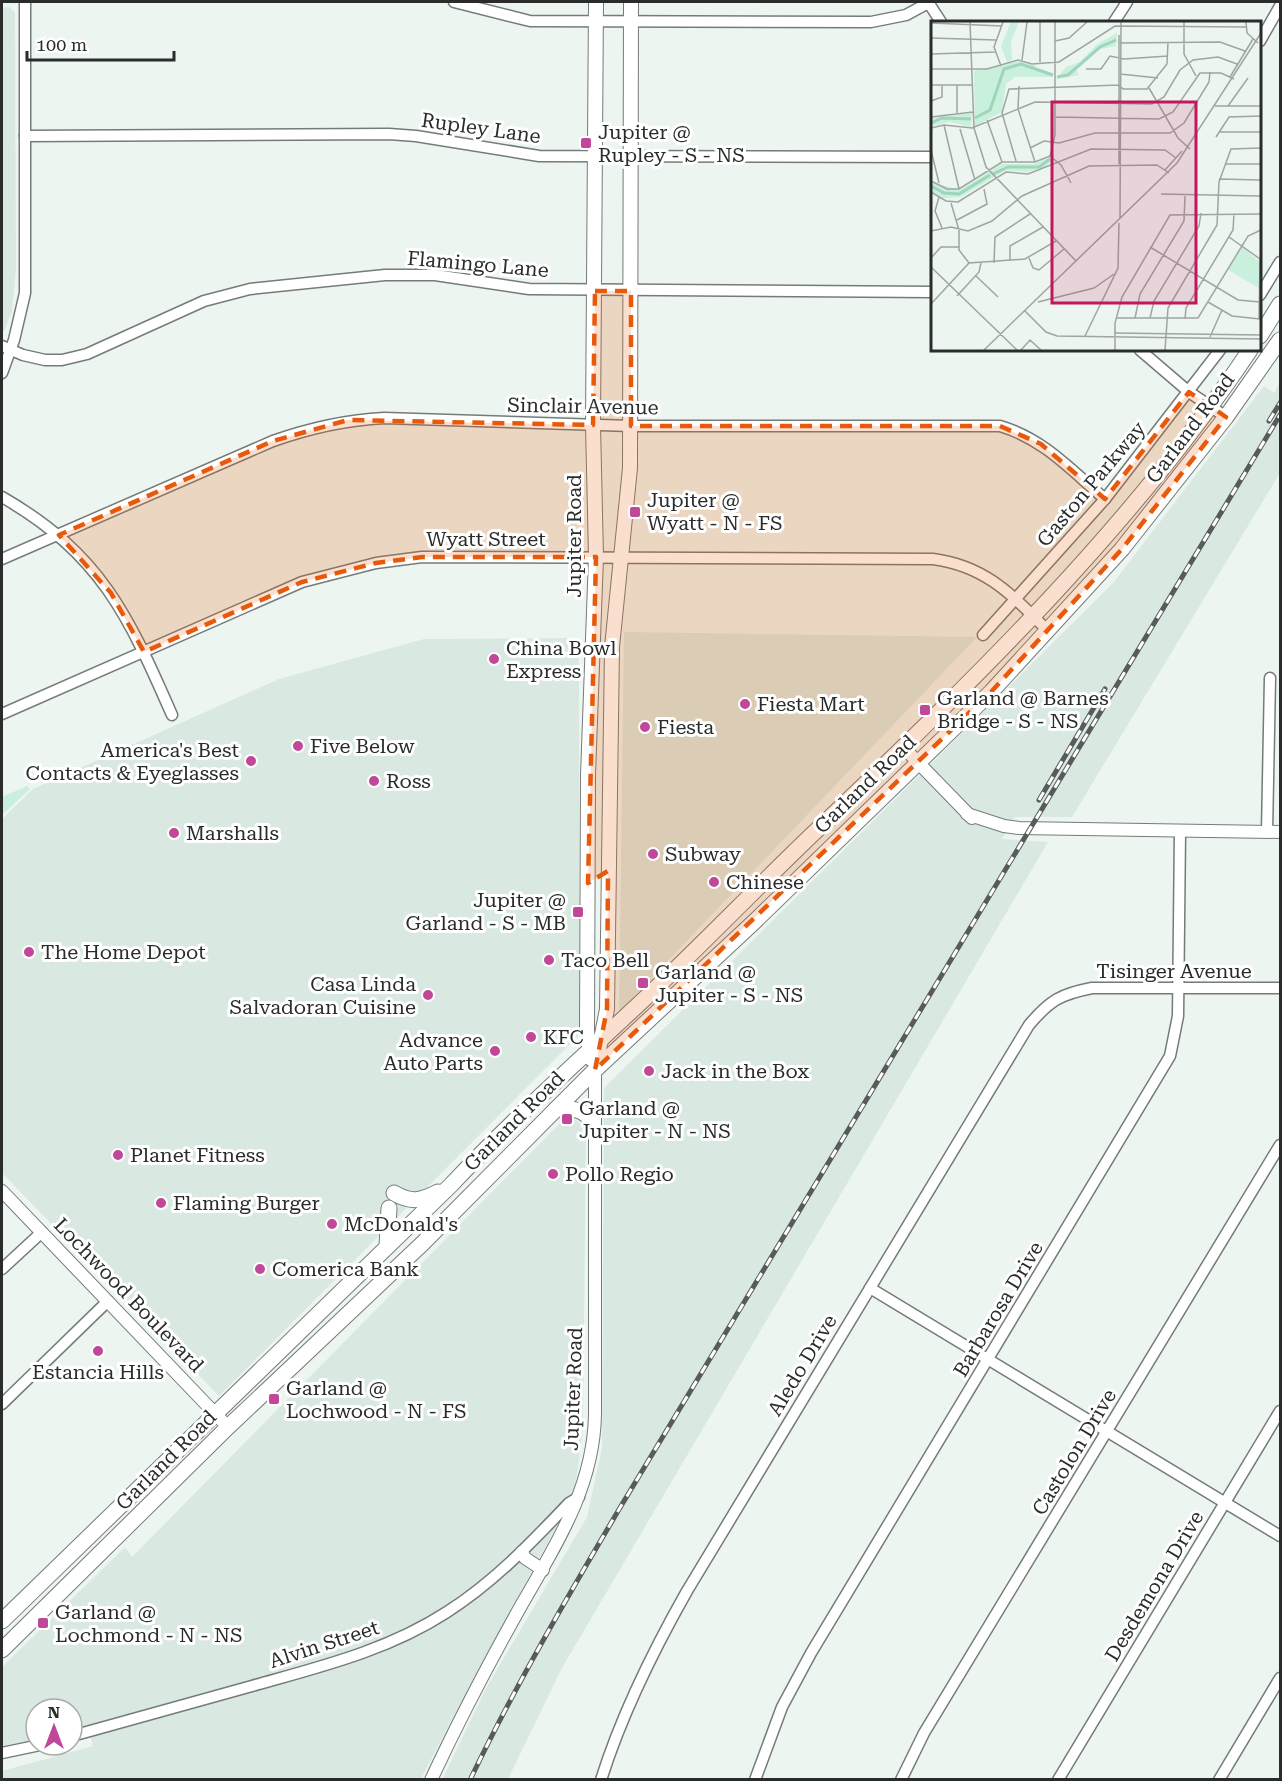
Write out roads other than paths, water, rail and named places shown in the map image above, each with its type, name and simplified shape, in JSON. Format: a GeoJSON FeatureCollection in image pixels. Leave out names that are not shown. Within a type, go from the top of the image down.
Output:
{"type":"FeatureCollection","features":[{"type":"Feature","properties":{"kind":"main road","name":"Jupiter Road"},"geometry":{"type":"LineString","coordinates":[[595,1070],[588,1050],[588,882],[590,692],[596,557],[593,425],[596,2]]}},
{"type":"Feature","properties":{"kind":"main road"},"geometry":{"type":"LineString","coordinates":[[631,2],[631,23]]}},
{"type":"Feature","properties":{"kind":"main road","name":"Jupiter Road"},"geometry":{"type":"LineString","coordinates":[[595,1070],[607,1009],[613,630],[622,558],[631,426],[631,23]]}},
{"type":"Feature","properties":{"kind":"main road"},"geometry":{"type":"LineString","coordinates":[[1261,334],[1281,304]]}},
{"type":"Feature","properties":{"kind":"main road","name":"Garland Road"},"geometry":{"type":"LineString","coordinates":[[2,1650],[228,1427],[423,1243],[595,1070],[919,763],[1048,631],[1122,549],[1226,417],[1281,340]]}},
{"type":"Feature","properties":{"kind":"main road","name":"Garland Road"},"geometry":{"type":"LineString","coordinates":[[2,1621],[451,1185],[513,1120],[904,748],[1034,617],[1113,529],[1249,351]]}},
{"type":"Feature","properties":{"kind":"main road"},"geometry":{"type":"LineString","coordinates":[[590,692],[611,687]]}},
{"type":"Feature","properties":{"kind":"main road"},"geometry":{"type":"LineString","coordinates":[[819,828],[834,843]]}},
{"type":"Feature","properties":{"kind":"main road"},"geometry":{"type":"LineString","coordinates":[[588,882],[608,872]]}},
{"type":"Feature","properties":{"kind":"main road"},"geometry":{"type":"LineString","coordinates":[[719,926],[733,941]]}},
{"type":"Feature","properties":{"kind":"main road"},"geometry":{"type":"LineString","coordinates":[[556,1108],[571,1108],[584,1113],[592,1120],[594,1129]]}},
{"type":"Feature","properties":{"kind":"main road"},"geometry":{"type":"LineString","coordinates":[[394,1193],[406,1201],[415,1201],[451,1185]]}},
{"type":"Feature","properties":{"kind":"main road"},"geometry":{"type":"LineString","coordinates":[[387,1246],[389,1208]]}},
{"type":"Feature","properties":{"kind":"main road"},"geometry":{"type":"LineString","coordinates":[[68,1556],[83,1571]]}},
{"type":"Feature","properties":{"kind":"street"},"geometry":{"type":"LineString","coordinates":[[2,373],[6,347],[25,292],[25,2]]}},
{"type":"Feature","properties":{"kind":"street"},"geometry":{"type":"LineString","coordinates":[[454,2],[530,21],[631,23],[871,22],[906,15],[929,2],[940,21]]}},
{"type":"Feature","properties":{"kind":"street"},"geometry":{"type":"LineString","coordinates":[[1115,21],[1126,2]]}},
{"type":"Feature","properties":{"kind":"street"},"geometry":{"type":"LineString","coordinates":[[1261,39],[1281,6]]}},
{"type":"Feature","properties":{"kind":"street","name":"Rupley Lane"},"geometry":{"type":"LineString","coordinates":[[25,136],[389,134],[529,155],[931,157]]}},
{"type":"Feature","properties":{"kind":"street"},"geometry":{"type":"LineString","coordinates":[[1261,293],[1281,262]]}},
{"type":"Feature","properties":{"kind":"street","name":"Flamingo Lane"},"geometry":{"type":"LineString","coordinates":[[6,347],[45,360],[62,360],[87,354],[204,302],[250,289],[385,275],[435,275],[506,287],[595,291],[931,292]]}},
{"type":"Feature","properties":{"kind":"street"},"geometry":{"type":"LineString","coordinates":[[1141,351],[1189,392],[1226,417]]}},
{"type":"Feature","properties":{"kind":"street","name":"Gaston Parkway"},"geometry":{"type":"LineString","coordinates":[[983,635],[1105,499],[1219,351]]}},
{"type":"Feature","properties":{"kind":"street","name":"Sinclair Avenue"},"geometry":{"type":"LineString","coordinates":[[2,559],[273,441],[348,420],[423,418],[631,426],[1000,426],[1024,434],[1041,444],[1105,499]]}},
{"type":"Feature","properties":{"kind":"street"},"geometry":{"type":"LineString","coordinates":[[2,497],[30,513],[59,535],[85,560],[111,593],[144,652],[172,715]]}},
{"type":"Feature","properties":{"kind":"street","name":"Wyatt Street"},"geometry":{"type":"LineString","coordinates":[[2,714],[302,582],[376,563],[422,557],[933,559],[956,562],[975,569],[1015,600],[1048,631]]}},
{"type":"Feature","properties":{"kind":"street"},"geometry":{"type":"LineString","coordinates":[[1267,832],[1270,678]]}},
{"type":"Feature","properties":{"kind":"street"},"geometry":{"type":"LineString","coordinates":[[904,748],[980,826],[1014,835],[1105,836],[1113,831],[1281,832]]}},
{"type":"Feature","properties":{"kind":"street","name":"Barbarosa Drive"},"geometry":{"type":"LineString","coordinates":[[755,1779],[782,1707],[811,1653],[1165,1065],[1175,1036],[1179,987],[1180,831]]}},
{"type":"Feature","properties":{"kind":"street","name":"Tisinger Avenue"},"geometry":{"type":"LineString","coordinates":[[1067,993],[1092,988],[1281,988]]}},
{"type":"Feature","properties":{"kind":"street","name":"Aledo Drive"},"geometry":{"type":"LineString","coordinates":[[601,1779],[620,1727],[666,1629],[1029,1025],[1047,1004],[1067,993]]}},
{"type":"Feature","properties":{"kind":"street","name":"Jupiter Road"},"geometry":{"type":"LineString","coordinates":[[431,1779],[580,1496],[595,1438],[595,1070]]}},
{"type":"Feature","properties":{"kind":"street","name":"Castolon Drive"},"geometry":{"type":"LineString","coordinates":[[901,1779],[924,1733],[1281,1145]]}},
{"type":"Feature","properties":{"kind":"street","name":"Lochwood Boulevard"},"geometry":{"type":"LineString","coordinates":[[2,1191],[228,1427]]}},
{"type":"Feature","properties":{"kind":"street"},"geometry":{"type":"LineString","coordinates":[[2,1269],[42,1232]]}},
{"type":"Feature","properties":{"kind":"street"},"geometry":{"type":"LineString","coordinates":[[870,1288],[1281,1536]]}},
{"type":"Feature","properties":{"kind":"street"},"geometry":{"type":"LineString","coordinates":[[2,1404],[108,1301]]}},
{"type":"Feature","properties":{"kind":"street","name":"Desdemona Drive"},"geometry":{"type":"LineString","coordinates":[[1058,1779],[1281,1411]]}},
{"type":"Feature","properties":{"kind":"street","name":"Alvin Street"},"geometry":{"type":"LineString","coordinates":[[84,1733],[333,1664],[377,1648],[447,1613],[500,1574],[569,1503],[580,1496]]}},
{"type":"Feature","properties":{"kind":"street"},"geometry":{"type":"LineString","coordinates":[[522,1552],[529,1552],[545,1566]]}},
{"type":"Feature","properties":{"kind":"street"},"geometry":{"type":"LineString","coordinates":[[1220,1779],[1281,1678]]}},
{"type":"Feature","properties":{"kind":"street"},"geometry":{"type":"LineString","coordinates":[[2,1753],[24,1748]]}},
{"type":"Feature","properties":{"kind":"railway"},"geometry":{"type":"LineString","coordinates":[[1269,421],[1280,403]]}},
{"type":"Feature","properties":{"kind":"railway"},"geometry":{"type":"LineString","coordinates":[[470,1780],[562,1607],[621,1506],[1280,415]]}},
{"type":"Feature","properties":{"kind":"railway"},"geometry":{"type":"LineString","coordinates":[[1039,800],[1105,689]]}},
{"type":"Feature","properties":{"kind":"place","name":"Jupiter @ Rupley - S - NS"},"geometry":{"type":"Point","coordinates":[586,143]}},
{"type":"Feature","properties":{"kind":"place","name":"Jupiter @ Wyatt - N - FS"},"geometry":{"type":"Point","coordinates":[635,512]}},
{"type":"Feature","properties":{"kind":"place","name":"China Bowl Express"},"geometry":{"type":"Point","coordinates":[494,659]}},
{"type":"Feature","properties":{"kind":"place","name":"Fiesta Mart"},"geometry":{"type":"Point","coordinates":[745,704]}},
{"type":"Feature","properties":{"kind":"place","name":"Garland @ Barnes Bridge - S - NS"},"geometry":{"type":"Point","coordinates":[925,710]}},
{"type":"Feature","properties":{"kind":"place","name":"Fiesta"},"geometry":{"type":"Point","coordinates":[645,727]}},
{"type":"Feature","properties":{"kind":"place","name":"Five Below"},"geometry":{"type":"Point","coordinates":[298,746]}},
{"type":"Feature","properties":{"kind":"place","name":"America's Best Contacts & Eyeglasses"},"geometry":{"type":"Point","coordinates":[251,761]}},
{"type":"Feature","properties":{"kind":"place","name":"Ross"},"geometry":{"type":"Point","coordinates":[374,781]}},
{"type":"Feature","properties":{"kind":"place","name":"Marshalls"},"geometry":{"type":"Point","coordinates":[174,833]}},
{"type":"Feature","properties":{"kind":"place","name":"Subway"},"geometry":{"type":"Point","coordinates":[653,854]}},
{"type":"Feature","properties":{"kind":"place","name":"Chinese"},"geometry":{"type":"Point","coordinates":[714,882]}},
{"type":"Feature","properties":{"kind":"place","name":"Jupiter @ Garland - S - MB"},"geometry":{"type":"Point","coordinates":[578,912]}},
{"type":"Feature","properties":{"kind":"place","name":"The Home Depot"},"geometry":{"type":"Point","coordinates":[29,952]}},
{"type":"Feature","properties":{"kind":"place","name":"Taco Bell"},"geometry":{"type":"Point","coordinates":[549,960]}},
{"type":"Feature","properties":{"kind":"place","name":"Garland @ Jupiter - S - NS"},"geometry":{"type":"Point","coordinates":[643,983]}},
{"type":"Feature","properties":{"kind":"place","name":"Casa Linda Salvadoran Cuisine"},"geometry":{"type":"Point","coordinates":[428,995]}},
{"type":"Feature","properties":{"kind":"place","name":"KFC"},"geometry":{"type":"Point","coordinates":[531,1037]}},
{"type":"Feature","properties":{"kind":"place","name":"Advance Auto Parts"},"geometry":{"type":"Point","coordinates":[495,1051]}},
{"type":"Feature","properties":{"kind":"place","name":"Jack in the Box"},"geometry":{"type":"Point","coordinates":[649,1071]}},
{"type":"Feature","properties":{"kind":"place","name":"Garland @ Jupiter - N - NS"},"geometry":{"type":"Point","coordinates":[567,1119]}},
{"type":"Feature","properties":{"kind":"place","name":"Planet Fitness"},"geometry":{"type":"Point","coordinates":[118,1155]}},
{"type":"Feature","properties":{"kind":"place","name":"Pollo Regio"},"geometry":{"type":"Point","coordinates":[553,1174]}},
{"type":"Feature","properties":{"kind":"place","name":"Flaming Burger"},"geometry":{"type":"Point","coordinates":[161,1203]}},
{"type":"Feature","properties":{"kind":"place","name":"McDonald's"},"geometry":{"type":"Point","coordinates":[332,1224]}},
{"type":"Feature","properties":{"kind":"place","name":"Comerica Bank"},"geometry":{"type":"Point","coordinates":[260,1269]}},
{"type":"Feature","properties":{"kind":"place","name":"Estancia Hills"},"geometry":{"type":"Point","coordinates":[98,1351]}},
{"type":"Feature","properties":{"kind":"place","name":"Garland @ Lochwood - N - FS"},"geometry":{"type":"Point","coordinates":[274,1399]}},
{"type":"Feature","properties":{"kind":"place","name":"Garland @ Lochmond - N - NS"},"geometry":{"type":"Point","coordinates":[43,1623]}}]}
